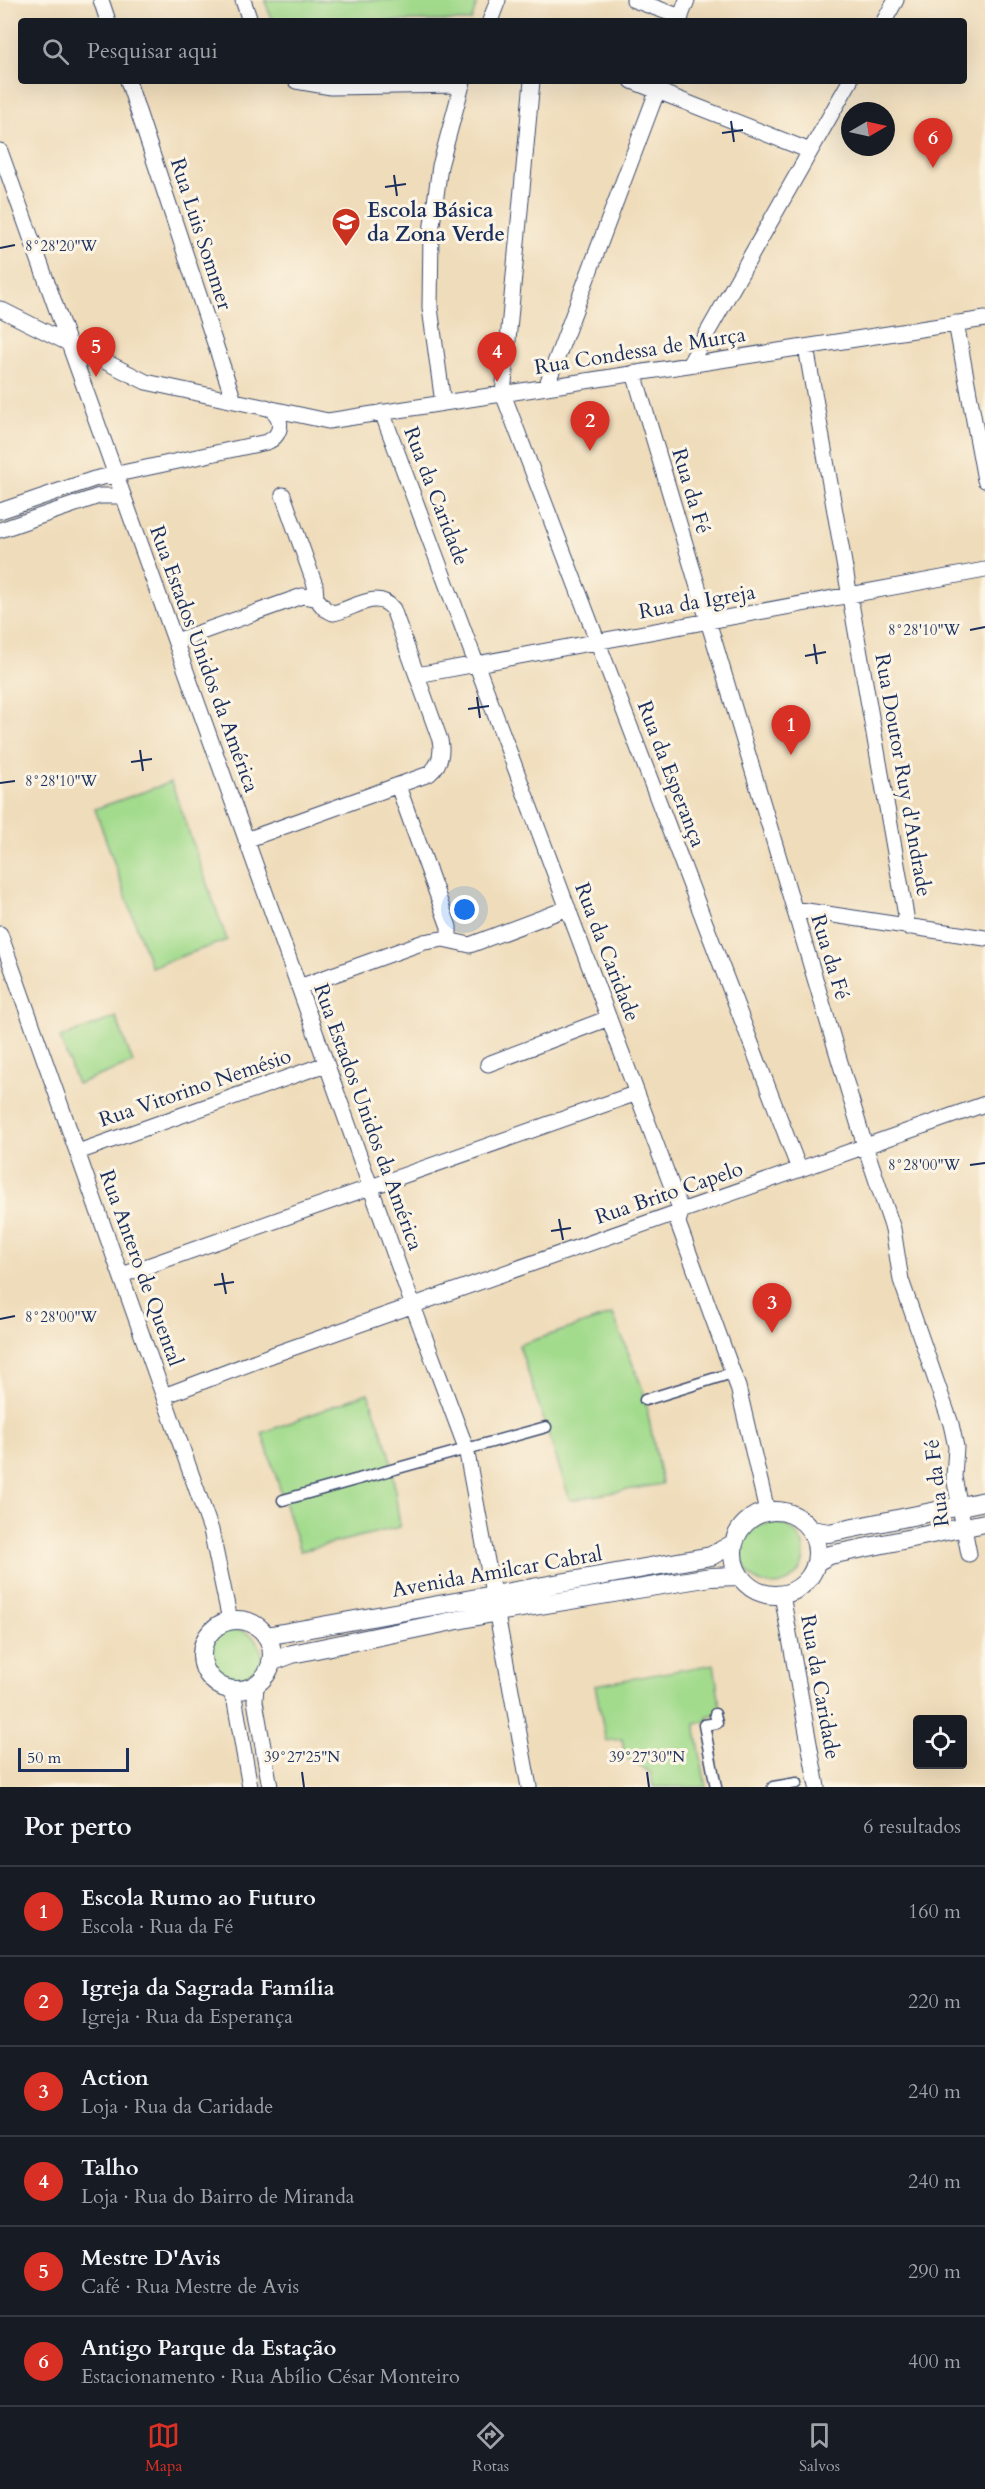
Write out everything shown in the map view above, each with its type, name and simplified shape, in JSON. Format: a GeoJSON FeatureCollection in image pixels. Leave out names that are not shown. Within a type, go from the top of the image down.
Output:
{"type":"FeatureCollection","features":[{"type":"Feature","properties":{"kind":"street"},"geometry":{"type":"LineString","coordinates":[[102,0],[107,18]]}},
{"type":"Feature","properties":{"kind":"street"},"geometry":{"type":"LineString","coordinates":[[243,0],[249,18]]}},
{"type":"Feature","properties":{"kind":"street"},"geometry":{"type":"LineString","coordinates":[[491,18],[498,0]]}},
{"type":"Feature","properties":{"kind":"street"},"geometry":{"type":"LineString","coordinates":[[634,0],[678,18]]}},
{"type":"Feature","properties":{"kind":"street"},"geometry":{"type":"LineString","coordinates":[[680,18],[687,0]]}},
{"type":"Feature","properties":{"kind":"street"},"geometry":{"type":"LineString","coordinates":[[886,18],[896,0]]}},
{"type":"Feature","properties":{"kind":"street","name":"Rua Luis Sommer"},"geometry":{"type":"LineString","coordinates":[[129,84],[234,401]]}},
{"type":"Feature","properties":{"kind":"street"},"geometry":{"type":"LineString","coordinates":[[314,84],[331,87],[429,84]]}},
{"type":"Feature","properties":{"kind":"street"},"geometry":{"type":"LineString","coordinates":[[443,403],[430,308],[431,232],[440,166],[462,84]]}},
{"type":"Feature","properties":{"kind":"street"},"geometry":{"type":"LineString","coordinates":[[503,394],[532,84]]}},
{"type":"Feature","properties":{"kind":"street"},"geometry":{"type":"LineString","coordinates":[[689,365],[848,84]]}},
{"type":"Feature","properties":{"kind":"street"},"geometry":{"type":"LineString","coordinates":[[546,387],[659,86],[810,151]]}},
{"type":"Feature","properties":{"kind":"street","name":"Rua Estados Unidos da América"},"geometry":{"type":"LineString","coordinates":[[0,151],[412,1306],[466,1448],[529,1787]]}},
{"type":"Feature","properties":{"kind":"street","name":"Rua Condessa de Murça"},"geometry":{"type":"LineString","coordinates":[[0,309],[146,382],[328,421],[985,319]]}},
{"type":"Feature","properties":{"kind":"street"},"geometry":{"type":"LineString","coordinates":[[956,324],[985,480]]}},
{"type":"Feature","properties":{"kind":"street","name":"Rua Doutor Ruy d'Andrade"},"geometry":{"type":"LineString","coordinates":[[806,347],[908,927]]}},
{"type":"Feature","properties":{"kind":"street","name":"Rua da Fé"},"geometry":{"type":"LineString","coordinates":[[634,373],[865,1146],[893,1229],[901,1280],[951,1424],[956,1447],[954,1477],[969,1554]]}},
{"type":"Feature","properties":{"kind":"street","name":"Rua da Esperança"},"geometry":{"type":"LineString","coordinates":[[503,394],[799,1169]]}},
{"type":"Feature","properties":{"kind":"street"},"geometry":{"type":"LineString","coordinates":[[0,511],[94,479],[271,440],[278,433],[280,425],[277,415],[266,408]]}},
{"type":"Feature","properties":{"kind":"street","name":"Rua da Caridade"},"geometry":{"type":"LineString","coordinates":[[382,412],[681,1211],[678,1223],[732,1373],[767,1511]]}},
{"type":"Feature","properties":{"kind":"street"},"geometry":{"type":"LineString","coordinates":[[246,840],[429,774],[439,763],[441,755],[440,740],[393,609],[385,601],[374,599],[333,613],[325,609],[316,598],[315,585],[283,495]]}},
{"type":"Feature","properties":{"kind":"street"},"geometry":{"type":"LineString","coordinates":[[0,530],[99,496],[123,496]]}},
{"type":"Feature","properties":{"kind":"street","name":"Rua da Igreja"},"geometry":{"type":"LineString","coordinates":[[417,675],[985,570]]}},
{"type":"Feature","properties":{"kind":"street"},"geometry":{"type":"LineString","coordinates":[[176,641],[302,597],[316,598]]}},
{"type":"Feature","properties":{"kind":"street"},"geometry":{"type":"LineString","coordinates":[[398,786],[449,927],[449,940]]}},
{"type":"Feature","properties":{"kind":"street"},"geometry":{"type":"LineString","coordinates":[[299,987],[424,942],[449,940],[470,945],[568,908]]}},
{"type":"Feature","properties":{"kind":"street"},"geometry":{"type":"LineString","coordinates":[[794,909],[985,939]]}},
{"type":"Feature","properties":{"kind":"street","name":"Rua Antero de Quental"},"geometry":{"type":"LineString","coordinates":[[0,934],[211,1530],[230,1620]]}},
{"type":"Feature","properties":{"kind":"street"},"geometry":{"type":"LineString","coordinates":[[488,1064],[609,1018]]}},
{"type":"Feature","properties":{"kind":"street","name":"Rua Vitorino Nemésio"},"geometry":{"type":"LineString","coordinates":[[78,1152],[326,1064]]}},
{"type":"Feature","properties":{"kind":"street"},"geometry":{"type":"LineString","coordinates":[[122,1275],[637,1093]]}},
{"type":"Feature","properties":{"kind":"street","name":"Rua Brito Capelo"},"geometry":{"type":"LineString","coordinates":[[164,1396],[985,1104]]}},
{"type":"Feature","properties":{"kind":"street"},"geometry":{"type":"LineString","coordinates":[[645,1400],[732,1373]]}},
{"type":"Feature","properties":{"kind":"street"},"geometry":{"type":"LineString","coordinates":[[283,1500],[546,1427]]}},
{"type":"Feature","properties":{"kind":"street"},"geometry":{"type":"LineString","coordinates":[[811,1530],[829,1533],[985,1501]]}},
{"type":"Feature","properties":{"kind":"street"},"geometry":{"type":"LineString","coordinates":[[767,1511],[792,1514],[811,1530],[815,1540],[816,1562],[812,1574],[794,1591],[770,1596],[747,1586],[739,1576],[732,1556],[733,1544],[737,1532],[755,1515],[767,1511]]}},
{"type":"Feature","properties":{"kind":"street"},"geometry":{"type":"LineString","coordinates":[[816,1562],[830,1555],[985,1523]]}},
{"type":"Feature","properties":{"kind":"street","name":"Avenida Amilcar Cabral"},"geometry":{"type":"LineString","coordinates":[[271,1662],[292,1654],[496,1604],[711,1556],[733,1544]]}},
{"type":"Feature","properties":{"kind":"street","name":"Avenida Amilcar Cabral"},"geometry":{"type":"LineString","coordinates":[[266,1635],[711,1577],[739,1576]]}},
{"type":"Feature","properties":{"kind":"street","name":"Rua da Caridade"},"geometry":{"type":"LineString","coordinates":[[782,1595],[817,1787]]}},
{"type":"Feature","properties":{"kind":"street"},"geometry":{"type":"LineString","coordinates":[[230,1620],[250,1622],[266,1635],[272,1653],[271,1662],[268,1671],[256,1685],[238,1690],[229,1689],[218,1685],[209,1677],[203,1666],[201,1654],[210,1632],[219,1624],[230,1620]]}},
{"type":"Feature","properties":{"kind":"street"},"geometry":{"type":"LineString","coordinates":[[256,1685],[255,1701],[270,1787]]}},
{"type":"Feature","properties":{"kind":"street"},"geometry":{"type":"LineString","coordinates":[[229,1689],[235,1702],[250,1787]]}},
{"type":"Feature","properties":{"kind":"street"},"geometry":{"type":"LineString","coordinates":[[716,1714],[717,1723],[704,1725],[716,1787]]}},
{"type":"Feature","properties":{"kind":"street"},"geometry":{"type":"LineString","coordinates":[[773,1787],[797,1783]]}},
{"type":"Feature","properties":{"kind":"green space"},"geometry":{"type":"Polygon","coordinates":[[[265,0],[478,0],[472,18],[271,18],[265,0]]]}},
{"type":"Feature","properties":{"kind":"green space"},"geometry":{"type":"Polygon","coordinates":[[[171,782],[227,940],[151,967],[95,809],[171,782]]]}},
{"type":"Feature","properties":{"kind":"green space"},"geometry":{"type":"Polygon","coordinates":[[[116,1017],[133,1063],[77,1084],[60,1038],[116,1017]]]}},
{"type":"Feature","properties":{"kind":"green space"},"geometry":{"type":"Polygon","coordinates":[[[613,1314],[643,1390],[662,1484],[570,1500],[519,1345],[613,1314]]]}},
{"type":"Feature","properties":{"kind":"green space"},"geometry":{"type":"Polygon","coordinates":[[[368,1393],[390,1454],[400,1527],[300,1551],[262,1433],[368,1393]]]}},
{"type":"Feature","properties":{"kind":"green space"},"geometry":{"type":"Polygon","coordinates":[[[773,1523],[785,1525],[795,1532],[802,1542],[804,1554],[802,1566],[795,1576],[785,1583],[773,1585],[761,1583],[751,1576],[744,1566],[742,1554],[744,1542],[751,1532],[761,1525],[773,1523]]]}},
{"type":"Feature","properties":{"kind":"green space"},"geometry":{"type":"Polygon","coordinates":[[[235,1630],[245,1632],[254,1638],[260,1647],[262,1657],[260,1667],[254,1676],[245,1682],[235,1684],[225,1682],[216,1676],[210,1667],[208,1657],[210,1647],[216,1638],[225,1632],[235,1630]]]}},
{"type":"Feature","properties":{"kind":"green space"},"geometry":{"type":"Polygon","coordinates":[[[714,1664],[721,1713],[707,1716],[708,1721],[695,1724],[706,1787],[653,1787],[651,1773],[625,1757],[622,1739],[606,1741],[595,1685],[714,1664]]]}},
{"type":"Feature","properties":{"kind":"place","name":"Antigo Parque da Estação"},"geometry":{"type":"Point","coordinates":[933,168]}},
{"type":"Feature","properties":{"kind":"place","name":"Escola Básica da Zona Verde"},"geometry":{"type":"Point","coordinates":[346,248]}},
{"type":"Feature","properties":{"kind":"place","name":"Mestre D'Avis"},"geometry":{"type":"Point","coordinates":[96,377]}},
{"type":"Feature","properties":{"kind":"place","name":"Talho"},"geometry":{"type":"Point","coordinates":[497,382]}},
{"type":"Feature","properties":{"kind":"place","name":"Igreja da Sagrada Família"},"geometry":{"type":"Point","coordinates":[590,451]}},
{"type":"Feature","properties":{"kind":"place","name":"Escola Rumo ao Futuro"},"geometry":{"type":"Point","coordinates":[791,755]}},
{"type":"Feature","properties":{"kind":"place","name":"Action"},"geometry":{"type":"Point","coordinates":[772,1333]}}]}
